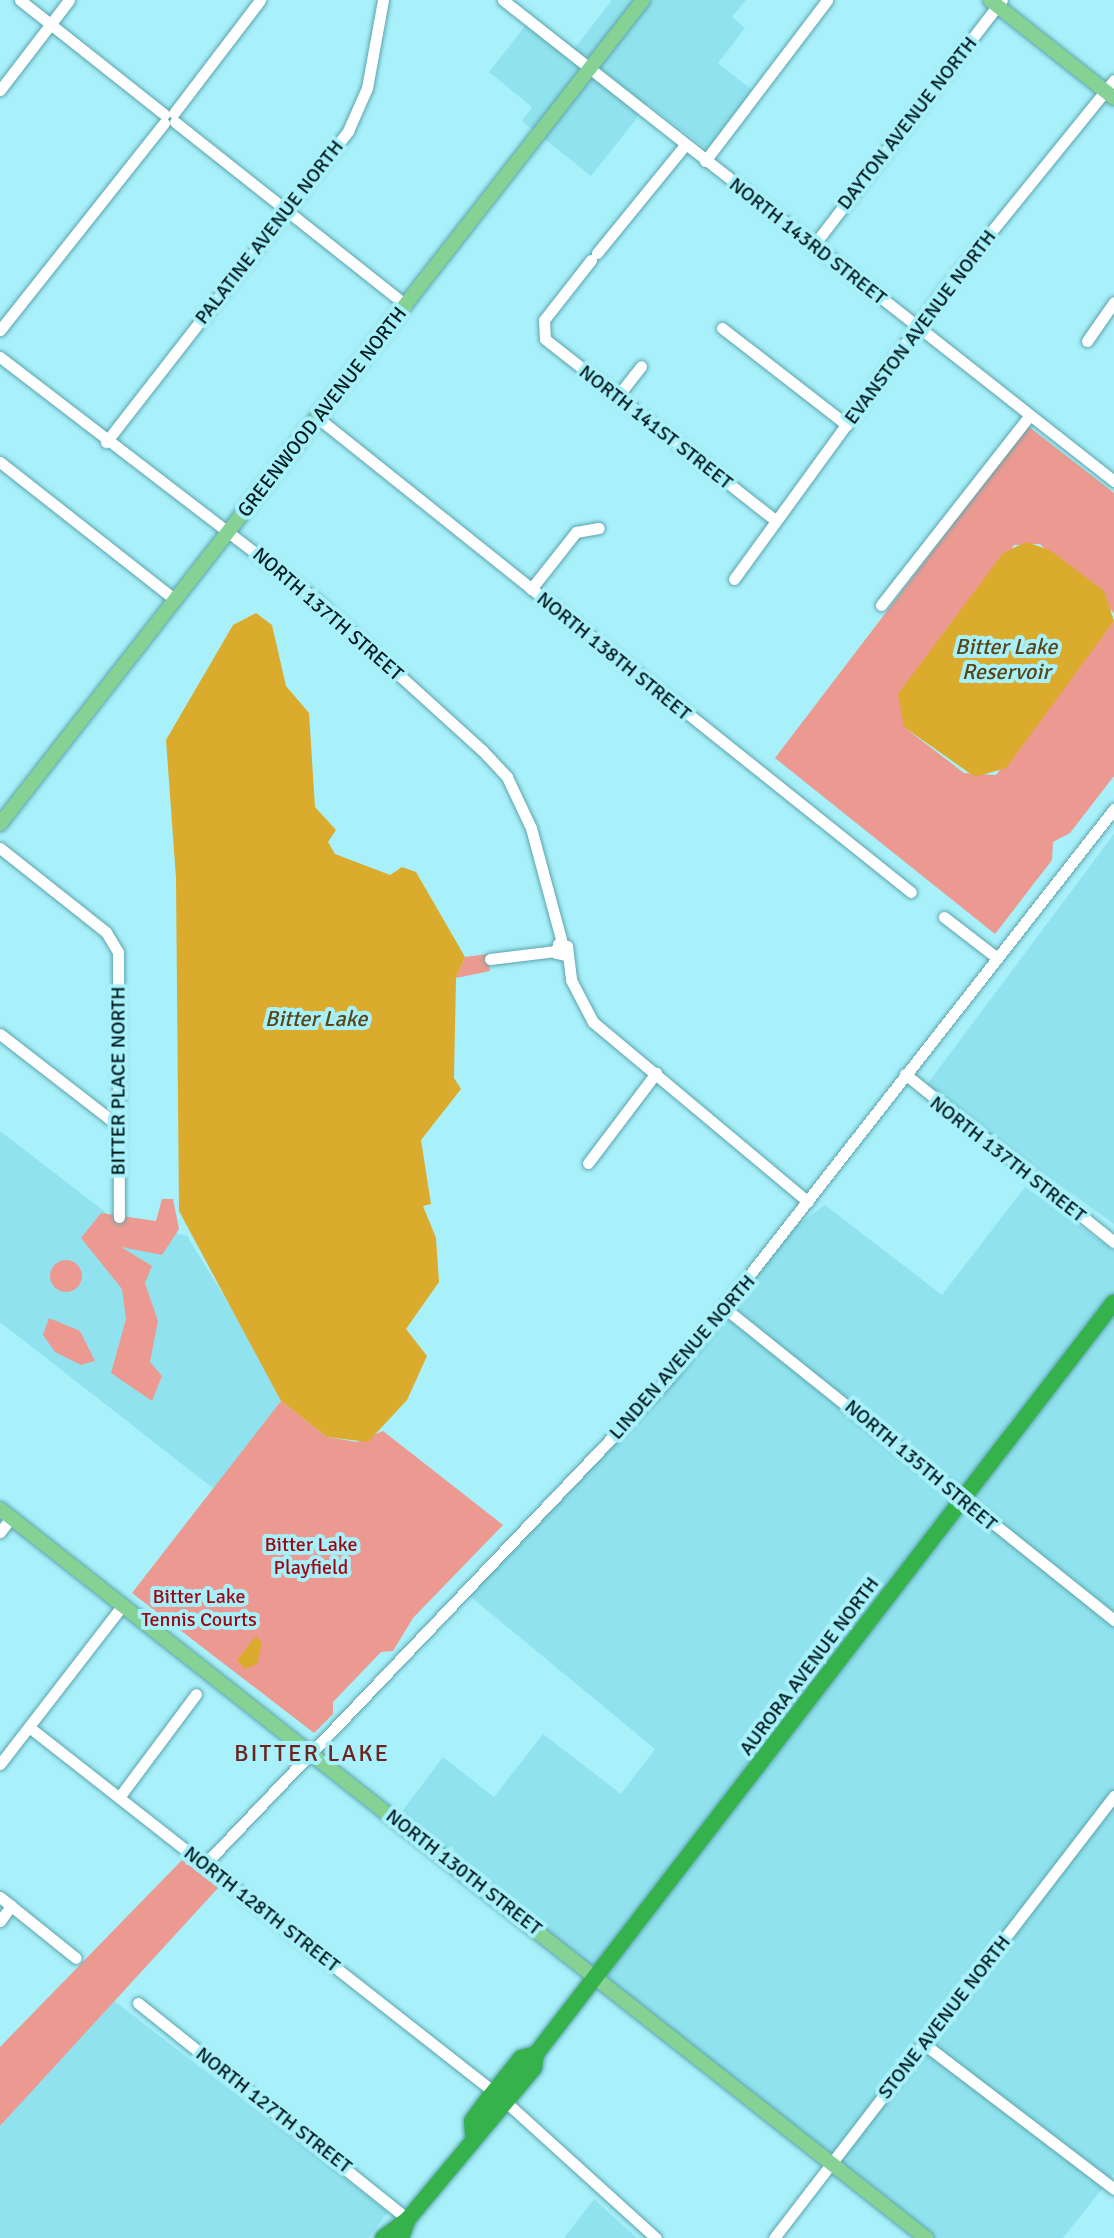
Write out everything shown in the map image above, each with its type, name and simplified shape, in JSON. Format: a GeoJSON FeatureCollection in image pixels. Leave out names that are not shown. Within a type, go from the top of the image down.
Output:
{"type":"FeatureCollection","features":[{"type":"Feature","properties":{"kind":"highway","name":"AURORA AVENUE NORTH"},"geometry":{"type":"LineString","coordinates":[[383,2238],[408,2219],[1114,1302]]}},
{"type":"Feature","properties":{"kind":"highway","name":"AURORA AVENUE NORTH"},"geometry":{"type":"LineString","coordinates":[[401,2238],[408,2219]]}},
{"type":"Feature","properties":{"kind":"main road","name":"GREENWOOD AVENUE NORTH"},"geometry":{"type":"LineString","coordinates":[[0,824],[643,0]]}},
{"type":"Feature","properties":{"kind":"main road"},"geometry":{"type":"LineString","coordinates":[[996,2],[1111,89]]}},
{"type":"Feature","properties":{"kind":"main road","name":"NORTH 130TH STREET"},"geometry":{"type":"LineString","coordinates":[[6,1514],[597,1976],[926,2238]]}},
{"type":"Feature","properties":{"kind":"street"},"geometry":{"type":"LineString","coordinates":[[20,0],[406,305]]}},
{"type":"Feature","properties":{"kind":"street"},"geometry":{"type":"LineString","coordinates":[[0,90],[69,0]]}},
{"type":"Feature","properties":{"kind":"street"},"geometry":{"type":"LineString","coordinates":[[0,330],[260,0]]}},
{"type":"Feature","properties":{"kind":"street","name":"PALATINE AVENUE NORTH"},"geometry":{"type":"LineString","coordinates":[[106,442],[287,210],[362,107],[383,0]]}},
{"type":"Feature","properties":{"kind":"street","name":"NORTH 143RD STREET"},"geometry":{"type":"LineString","coordinates":[[503,0],[1114,481]]}},
{"type":"Feature","properties":{"kind":"street"},"geometry":{"type":"LineString","coordinates":[[705,161],[827,0]]}},
{"type":"Feature","properties":{"kind":"street","name":"DAYTON AVENUE NORTH"},"geometry":{"type":"LineString","coordinates":[[813,246],[996,2]]}},
{"type":"Feature","properties":{"kind":"street","name":"EVANSTON AVENUE NORTH"},"geometry":{"type":"LineString","coordinates":[[734,579],[847,425],[1111,89]]}},
{"type":"Feature","properties":{"kind":"street","name":"NORTH 141ST STREET"},"geometry":{"type":"LineString","coordinates":[[685,145],[594,257],[542,331],[617,397],[775,520]]}},
{"type":"Feature","properties":{"kind":"street"},"geometry":{"type":"LineString","coordinates":[[1087,341],[1114,302]]}},
{"type":"Feature","properties":{"kind":"street"},"geometry":{"type":"LineString","coordinates":[[722,328],[847,425]]}},
{"type":"Feature","properties":{"kind":"street","name":"NORTH 137TH STREET"},"geometry":{"type":"LineString","coordinates":[[0,357],[225,536],[242,540],[312,596],[507,777],[547,871],[561,950],[584,1011],[808,1202]]}},
{"type":"Feature","properties":{"kind":"street"},"geometry":{"type":"LineString","coordinates":[[617,397],[641,366]]}},
{"type":"Feature","properties":{"kind":"street"},"geometry":{"type":"LineString","coordinates":[[881,605],[1029,416]]}},
{"type":"Feature","properties":{"kind":"street","name":"NORTH 138TH STREET"},"geometry":{"type":"LineString","coordinates":[[318,418],[911,892]]}},
{"type":"Feature","properties":{"kind":"street"},"geometry":{"type":"LineString","coordinates":[[0,462],[174,599]]}},
{"type":"Feature","properties":{"kind":"street"},"geometry":{"type":"LineString","coordinates":[[531,589],[576,532],[599,528]]}},
{"type":"Feature","properties":{"kind":"street","name":"LINDEN AVENUE NORTH"},"geometry":{"type":"LineString","coordinates":[[205,1864],[312,1754],[727,1310],[905,1074],[1114,809]]}},
{"type":"Feature","properties":{"kind":"street","name":"BITTER PLACE NORTH"},"geometry":{"type":"LineString","coordinates":[[0,848],[116,945],[119,1217]]}},
{"type":"Feature","properties":{"kind":"street"},"geometry":{"type":"LineString","coordinates":[[944,917],[996,957]]}},
{"type":"Feature","properties":{"kind":"street"},"geometry":{"type":"LineString","coordinates":[[490,959],[561,950]]}},
{"type":"Feature","properties":{"kind":"street"},"geometry":{"type":"LineString","coordinates":[[0,1034],[116,1124]]}},
{"type":"Feature","properties":{"kind":"street"},"geometry":{"type":"LineString","coordinates":[[588,1163],[656,1073]]}},
{"type":"Feature","properties":{"kind":"street","name":"NORTH 137TH STREET"},"geometry":{"type":"LineString","coordinates":[[905,1074],[1114,1242]]}},
{"type":"Feature","properties":{"kind":"street","name":"NORTH 135TH STREET"},"geometry":{"type":"LineString","coordinates":[[727,1310],[1114,1620]]}},
{"type":"Feature","properties":{"kind":"street"},"geometry":{"type":"LineString","coordinates":[[0,1532],[6,1514]]}},
{"type":"Feature","properties":{"kind":"street"},"geometry":{"type":"LineString","coordinates":[[0,1764],[123,1605]]}},
{"type":"Feature","properties":{"kind":"street"},"geometry":{"type":"LineString","coordinates":[[120,1796],[196,1694]]}},
{"type":"Feature","properties":{"kind":"street","name":"NORTH 128TH STREET"},"geometry":{"type":"LineString","coordinates":[[29,1727],[501,2097],[656,2238]]}},
{"type":"Feature","properties":{"kind":"street","name":"STONE AVENUE NORTH"},"geometry":{"type":"LineString","coordinates":[[774,2238],[1114,1796]]}},
{"type":"Feature","properties":{"kind":"street"},"geometry":{"type":"LineString","coordinates":[[0,1897],[76,1958]]}},
{"type":"Feature","properties":{"kind":"street"},"geometry":{"type":"LineString","coordinates":[[0,1921],[11,1906]]}},
{"type":"Feature","properties":{"kind":"street","name":"NORTH 127TH STREET"},"geometry":{"type":"LineString","coordinates":[[138,2003],[408,2219]]}},
{"type":"Feature","properties":{"kind":"street"},"geometry":{"type":"LineString","coordinates":[[924,2044],[1114,2189]]}},
{"type":"Feature","properties":{"kind":"shaded area"},"geometry":{"type":"Polygon","coordinates":[[[612,0],[746,0],[732,17],[745,28],[718,63],[752,90],[707,149],[648,104],[591,176],[522,121],[532,107],[489,72],[533,16],[575,48],[612,0]]]}},
{"type":"Feature","properties":{"kind":"shaded area"},"geometry":{"type":"Polygon","coordinates":[[[1114,834],[1114,1224],[925,1087],[1114,834]]]}},
{"type":"Feature","properties":{"kind":"shaded area"},"geometry":{"type":"Polygon","coordinates":[[[0,1131],[109,1215],[187,1236],[238,1319],[281,1401],[214,1489],[0,1322],[0,1131]]]}},
{"type":"Feature","properties":{"kind":"shaded area"},"geometry":{"type":"Polygon","coordinates":[[[1025,1187],[1114,1251],[1114,2174],[1063,2238],[926,2238],[397,1818],[443,1757],[494,1797],[543,1734],[621,1794],[655,1749],[465,1592],[668,1379],[783,1235],[825,1205],[942,1295],[1025,1187]]]}},
{"type":"Feature","properties":{"kind":"shaded area"},"geometry":{"type":"Polygon","coordinates":[[[113,2000],[388,2212],[368,2238],[0,2238],[0,2126],[113,2000]]]}},
{"type":"Feature","properties":{"kind":"shaded area"},"geometry":{"type":"Polygon","coordinates":[[[594,2199],[637,2238],[564,2238],[594,2199]]]}},
{"type":"Feature","properties":{"kind":"green space"},"geometry":{"type":"Polygon","coordinates":[[[1028,426],[1114,493],[1114,613],[1040,544],[1014,545],[904,727],[964,773],[996,775],[1114,621],[1114,776],[1070,833],[1053,842],[1052,860],[995,934],[775,758],[1028,426]]]}},
{"type":"Feature","properties":{"kind":"green space"},"geometry":{"type":"Polygon","coordinates":[[[488,954],[490,971],[456,978],[465,957],[488,954]]]}},
{"type":"Feature","properties":{"kind":"green space"},"geometry":{"type":"Polygon","coordinates":[[[162,1199],[173,1199],[179,1229],[162,1255],[121,1247],[152,1266],[145,1283],[158,1321],[150,1362],[162,1376],[152,1401],[111,1373],[126,1319],[122,1289],[81,1238],[101,1213],[156,1221],[162,1199]]]}},
{"type":"Feature","properties":{"kind":"green space"},"geometry":{"type":"Polygon","coordinates":[[[66,1260],[77,1265],[82,1276],[77,1287],[66,1292],[55,1287],[50,1276],[55,1265],[66,1260]]]}},
{"type":"Feature","properties":{"kind":"green space"},"geometry":{"type":"Polygon","coordinates":[[[49,1318],[80,1331],[95,1361],[81,1365],[55,1352],[43,1335],[49,1318]]]}},
{"type":"Feature","properties":{"kind":"green space","name":"Bitter Lake Playfield"},"geometry":{"type":"Polygon","coordinates":[[[281,1401],[327,1437],[357,1442],[383,1431],[503,1525],[413,1618],[393,1651],[381,1652],[333,1702],[333,1714],[314,1733],[132,1593],[281,1401]]]}},
{"type":"Feature","properties":{"kind":"green space"},"geometry":{"type":"Polygon","coordinates":[[[182,1860],[218,1888],[0,2126],[0,2047],[182,1860]]]}},
{"type":"Feature","properties":{"kind":"water","name":"Bitter Lake Reservoir"},"geometry":{"type":"Polygon","coordinates":[[[1026,542],[1050,550],[1104,591],[1114,621],[1006,768],[975,777],[904,727],[898,694],[1003,553],[1026,542]]]}},
{"type":"Feature","properties":{"kind":"water","name":"Bitter Lake"},"geometry":{"type":"Polygon","coordinates":[[[256,613],[272,625],[286,686],[309,713],[315,807],[336,830],[328,842],[335,854],[390,875],[402,867],[416,872],[465,957],[456,978],[454,1078],[461,1089],[421,1140],[431,1204],[423,1206],[436,1238],[439,1282],[406,1329],[427,1356],[407,1400],[368,1442],[327,1437],[281,1401],[179,1211],[176,878],[166,740],[233,625],[256,613]]]}},
{"type":"Feature","properties":{"kind":"water"},"geometry":{"type":"Polygon","coordinates":[[[256,1636],[262,1643],[257,1664],[245,1669],[237,1660],[256,1636]]]}},
{"type":"Feature","properties":{"kind":"district","name":"BITTER LAKE"},"geometry":{"type":"Point","coordinates":[312,1754]}},
{"type":"Feature","properties":{"kind":"park label","name":"Bitter Lake Tennis Courts"},"geometry":{"type":"Point","coordinates":[199,1608]}}]}
